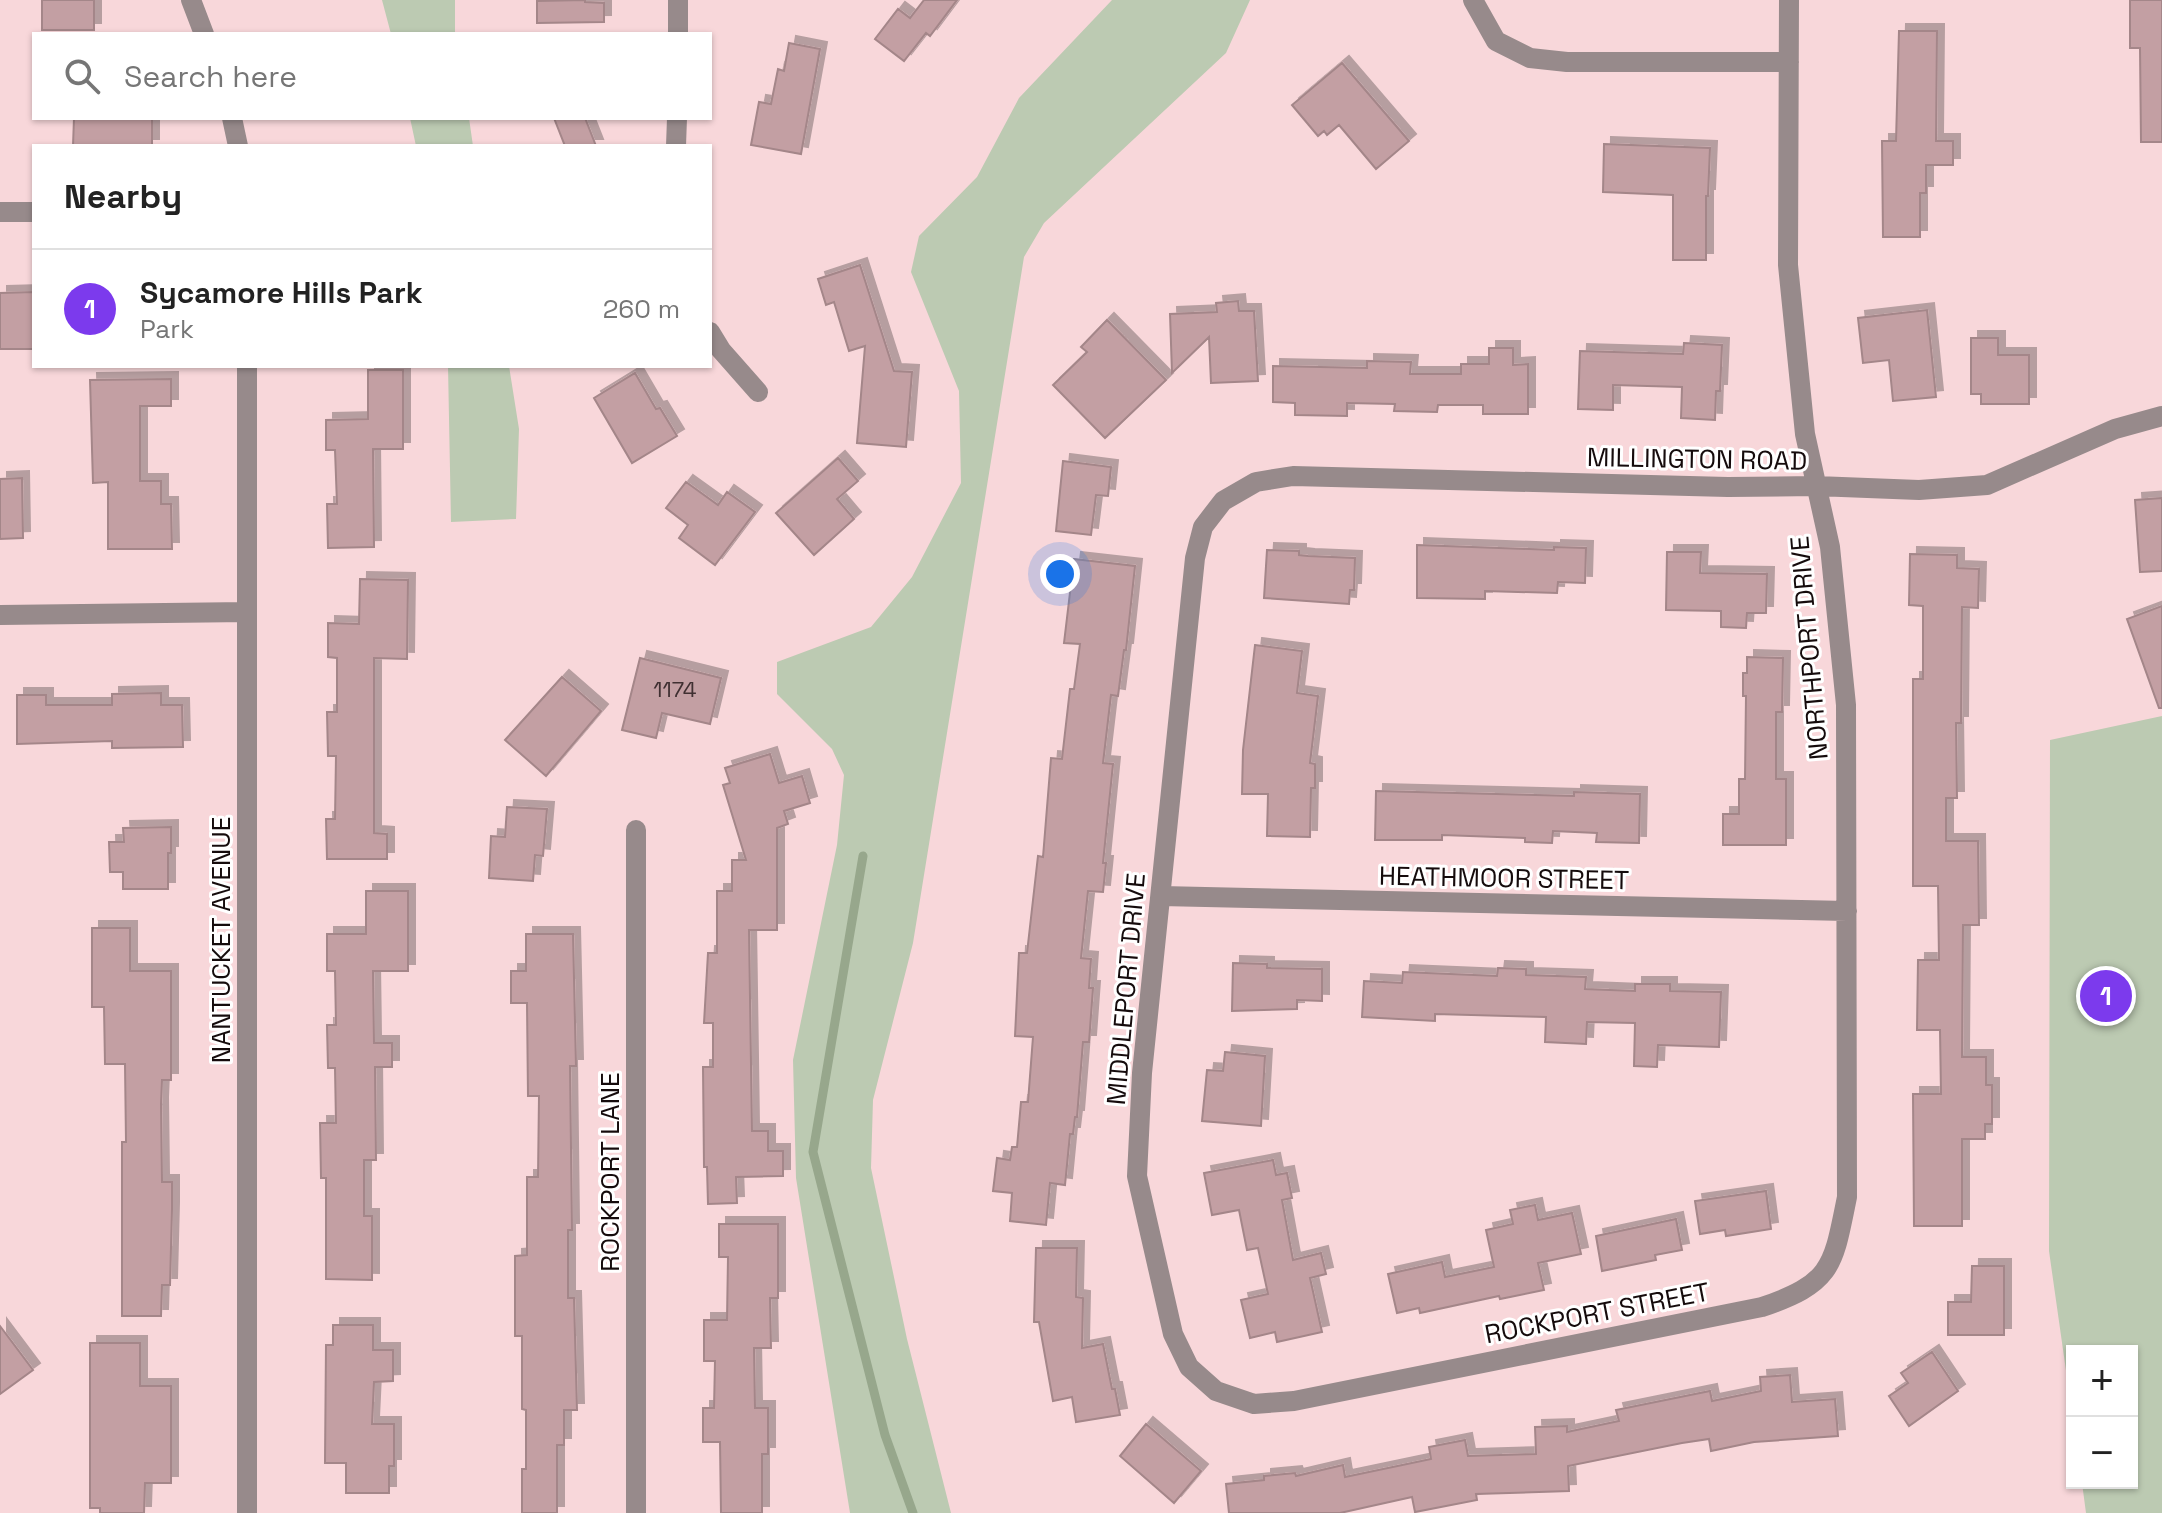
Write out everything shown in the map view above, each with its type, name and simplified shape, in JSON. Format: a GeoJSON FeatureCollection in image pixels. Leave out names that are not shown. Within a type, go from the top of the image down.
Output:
{"type":"FeatureCollection","features":[{"type":"Feature","properties":{"kind":"street"},"geometry":{"type":"LineString","coordinates":[[191,0],[203,32]]}},
{"type":"Feature","properties":{"kind":"street"},"geometry":{"type":"LineString","coordinates":[[678,0],[678,32]]}},
{"type":"Feature","properties":{"kind":"street"},"geometry":{"type":"LineString","coordinates":[[1473,0],[1496,41],[1530,58],[1567,62],[1789,62]]}},
{"type":"Feature","properties":{"kind":"street","name":"NORTHPORT DRIVE"},"geometry":{"type":"LineString","coordinates":[[1789,0],[1788,265],[1805,434],[1830,547],[1846,705],[1847,1197]]}},
{"type":"Feature","properties":{"kind":"street"},"geometry":{"type":"LineString","coordinates":[[232,120],[238,144]]}},
{"type":"Feature","properties":{"kind":"street"},"geometry":{"type":"LineString","coordinates":[[676,144],[677,120]]}},
{"type":"Feature","properties":{"kind":"street"},"geometry":{"type":"LineString","coordinates":[[0,212],[32,212]]}},
{"type":"Feature","properties":{"kind":"street"},"geometry":{"type":"LineString","coordinates":[[712,335],[758,392]]}},
{"type":"Feature","properties":{"kind":"street","name":"NANTUCKET AVENUE"},"geometry":{"type":"LineString","coordinates":[[247,368],[247,1513]]}},
{"type":"Feature","properties":{"kind":"street","name":"MILLINGTON ROAD"},"geometry":{"type":"LineString","coordinates":[[1223,501],[1256,482],[1293,476],[1919,490],[1987,485],[2115,429],[2162,416]]}},
{"type":"Feature","properties":{"kind":"street","name":"MIDDLEPORT DRIVE"},"geometry":{"type":"LineString","coordinates":[[1223,501],[1203,527],[1195,558],[1142,1073],[1137,1176],[1173,1334],[1189,1367],[1216,1391],[1254,1404],[1294,1401]]}},
{"type":"Feature","properties":{"kind":"street"},"geometry":{"type":"LineString","coordinates":[[0,615],[247,612]]}},
{"type":"Feature","properties":{"kind":"street","name":"ROCKPORT LANE"},"geometry":{"type":"LineString","coordinates":[[636,830],[636,1513]]}},
{"type":"Feature","properties":{"kind":"street","name":"HEATHMOOR STREET"},"geometry":{"type":"LineString","coordinates":[[1161,896],[1847,911]]}},
{"type":"Feature","properties":{"kind":"street","name":"ROCKPORT STREET"},"geometry":{"type":"LineString","coordinates":[[1294,1401],[1762,1307],[1788,1298],[1815,1282],[1834,1257],[1847,1197]]}},
{"type":"Feature","properties":{"kind":"green space"},"geometry":{"type":"Polygon","coordinates":[[[382,0],[455,0],[455,32],[390,32],[382,0]]]}},
{"type":"Feature","properties":{"kind":"green space"},"geometry":{"type":"Polygon","coordinates":[[[1112,0],[1250,0],[1226,53],[1044,223],[1024,257],[913,943],[873,1100],[871,1168],[907,1339],[951,1513],[850,1513],[796,1178],[793,1060],[837,845],[844,775],[832,749],[777,694],[777,662],[871,627],[912,577],[961,483],[959,391],[911,272],[919,236],[977,177],[1019,98],[1112,0]]]}},
{"type":"Feature","properties":{"kind":"green space"},"geometry":{"type":"Polygon","coordinates":[[[410,120],[469,120],[473,144],[416,144],[410,120]]]}},
{"type":"Feature","properties":{"kind":"green space"},"geometry":{"type":"Polygon","coordinates":[[[448,368],[509,368],[519,429],[516,519],[451,522],[448,368]]]}},
{"type":"Feature","properties":{"kind":"green space"},"geometry":{"type":"Polygon","coordinates":[[[2162,716],[2162,1513],[2086,1513],[2083,1489],[2138,1489],[2138,1345],[2066,1345],[2066,1371],[2049,1251],[2050,740],[2162,716]]]}},
{"type":"Feature","properties":{"kind":"building"},"geometry":{"type":"Polygon","coordinates":[[[42,0],[94,0],[94,30],[42,30],[42,0]]]}},
{"type":"Feature","properties":{"kind":"building"},"geometry":{"type":"Polygon","coordinates":[[[585,0],[604,3],[604,22],[537,23],[537,1],[585,0]]]}},
{"type":"Feature","properties":{"kind":"building"},"geometry":{"type":"Polygon","coordinates":[[[924,0],[957,0],[930,36],[926,33],[904,61],[875,39],[898,9],[910,18],[924,0]]]}},
{"type":"Feature","properties":{"kind":"building"},"geometry":{"type":"Polygon","coordinates":[[[2130,0],[2162,0],[2162,142],[2141,142],[2140,48],[2130,48],[2130,0]]]}},
{"type":"Feature","properties":{"kind":"building"},"geometry":{"type":"Polygon","coordinates":[[[1899,31],[1937,31],[1936,141],[1953,141],[1953,165],[1926,165],[1926,193],[1920,193],[1920,237],[1883,237],[1882,141],[1896,141],[1899,31]]]}},
{"type":"Feature","properties":{"kind":"building"},"geometry":{"type":"Polygon","coordinates":[[[789,43],[820,49],[801,154],[751,145],[759,102],[771,104],[778,69],[784,71],[789,43]]]}},
{"type":"Feature","properties":{"kind":"building"},"geometry":{"type":"Polygon","coordinates":[[[1342,63],[1409,141],[1376,169],[1339,125],[1327,135],[1324,131],[1318,136],[1292,105],[1342,63]]]}},
{"type":"Feature","properties":{"kind":"building"},"geometry":{"type":"Polygon","coordinates":[[[74,120],[152,120],[152,144],[73,144],[74,120]]]}},
{"type":"Feature","properties":{"kind":"building"},"geometry":{"type":"Polygon","coordinates":[[[555,120],[586,120],[595,144],[564,144],[555,120]]]}},
{"type":"Feature","properties":{"kind":"building"},"geometry":{"type":"Polygon","coordinates":[[[1604,144],[1710,148],[1706,260],[1673,260],[1673,195],[1603,192],[1604,144]]]}},
{"type":"Feature","properties":{"kind":"building"},"geometry":{"type":"Polygon","coordinates":[[[860,265],[894,371],[912,372],[906,447],[857,443],[865,346],[849,351],[834,302],[826,305],[818,279],[860,265]]]}},
{"type":"Feature","properties":{"kind":"building"},"geometry":{"type":"Polygon","coordinates":[[[32,292],[32,349],[0,349],[0,293],[32,292]]]}},
{"type":"Feature","properties":{"kind":"building"},"geometry":{"type":"Polygon","coordinates":[[[1238,301],[1239,311],[1254,311],[1258,381],[1211,383],[1209,337],[1172,373],[1170,314],[1217,312],[1216,303],[1238,301]]]}},
{"type":"Feature","properties":{"kind":"building"},"geometry":{"type":"Polygon","coordinates":[[[1927,310],[1936,397],[1893,401],[1889,360],[1863,363],[1858,318],[1927,310]]]}},
{"type":"Feature","properties":{"kind":"building"},"geometry":{"type":"Polygon","coordinates":[[[1107,320],[1166,380],[1105,438],[1053,385],[1087,352],[1081,347],[1107,320]]]}},
{"type":"Feature","properties":{"kind":"building"},"geometry":{"type":"Polygon","coordinates":[[[1971,338],[1998,338],[1998,355],[2029,355],[2029,404],[1981,404],[1981,394],[1971,394],[1971,338]]]}},
{"type":"Feature","properties":{"kind":"building"},"geometry":{"type":"Polygon","coordinates":[[[1684,343],[1722,345],[1715,420],[1681,418],[1682,387],[1613,385],[1613,410],[1578,409],[1580,351],[1683,354],[1684,343]]]}},
{"type":"Feature","properties":{"kind":"building"},"geometry":{"type":"Polygon","coordinates":[[[1489,348],[1513,348],[1513,365],[1528,364],[1528,414],[1483,414],[1483,405],[1438,405],[1437,412],[1394,411],[1395,404],[1347,403],[1347,416],[1295,415],[1295,403],[1273,402],[1273,366],[1367,368],[1367,361],[1411,362],[1410,374],[1461,374],[1461,364],[1489,364],[1489,348]]]}},
{"type":"Feature","properties":{"kind":"building"},"geometry":{"type":"Polygon","coordinates":[[[368,370],[403,370],[403,449],[373,449],[374,547],[328,548],[327,504],[337,504],[335,450],[326,450],[326,420],[368,419],[368,370]]]}},
{"type":"Feature","properties":{"kind":"building"},"geometry":{"type":"Polygon","coordinates":[[[635,373],[656,409],[660,408],[677,436],[632,463],[594,398],[635,373]]]}},
{"type":"Feature","properties":{"kind":"building"},"geometry":{"type":"Polygon","coordinates":[[[171,379],[171,406],[140,406],[140,481],[161,481],[161,504],[171,504],[172,549],[108,549],[108,482],[93,483],[90,380],[171,379]]]}},
{"type":"Feature","properties":{"kind":"building"},"geometry":{"type":"Polygon","coordinates":[[[838,458],[858,481],[837,499],[854,519],[814,555],[776,513],[838,458]]]}},
{"type":"Feature","properties":{"kind":"building"},"geometry":{"type":"Polygon","coordinates":[[[1063,461],[1111,467],[1108,496],[1096,495],[1091,535],[1056,531],[1063,461]]]}},
{"type":"Feature","properties":{"kind":"building"},"geometry":{"type":"Polygon","coordinates":[[[22,478],[23,538],[0,539],[0,479],[22,478]]]}},
{"type":"Feature","properties":{"kind":"building"},"geometry":{"type":"Polygon","coordinates":[[[686,482],[718,505],[727,492],[755,512],[715,565],[679,538],[688,525],[666,508],[686,482]]]}},
{"type":"Feature","properties":{"kind":"building"},"geometry":{"type":"Polygon","coordinates":[[[2162,498],[2162,571],[2140,572],[2135,500],[2162,498]]]}},
{"type":"Feature","properties":{"kind":"building"},"geometry":{"type":"Polygon","coordinates":[[[1417,545],[1554,550],[1554,547],[1586,548],[1585,583],[1558,582],[1557,593],[1485,591],[1485,599],[1417,598],[1417,545]]]}},
{"type":"Feature","properties":{"kind":"building"},"geometry":{"type":"Polygon","coordinates":[[[1267,550],[1355,558],[1354,590],[1350,590],[1349,604],[1264,598],[1267,550]]]}},
{"type":"Feature","properties":{"kind":"building"},"geometry":{"type":"Polygon","coordinates":[[[1667,552],[1701,552],[1700,573],[1767,574],[1766,613],[1747,613],[1746,628],[1721,627],[1721,611],[1666,610],[1667,552]]]}},
{"type":"Feature","properties":{"kind":"building"},"geometry":{"type":"Polygon","coordinates":[[[1910,554],[1957,555],[1957,568],[1979,569],[1978,608],[1962,607],[1961,723],[1956,723],[1957,798],[1946,798],[1946,841],[1978,841],[1979,925],[1963,925],[1962,1057],[1986,1057],[1986,1085],[1992,1085],[1992,1124],[1985,1124],[1985,1139],[1962,1139],[1962,1226],[1914,1226],[1913,1094],[1941,1094],[1940,1030],[1917,1030],[1918,960],[1939,960],[1938,886],[1913,886],[1913,679],[1923,679],[1923,606],[1909,605],[1910,554]]]}},
{"type":"Feature","properties":{"kind":"building"},"geometry":{"type":"Polygon","coordinates":[[[1074,559],[1135,566],[1126,650],[1118,696],[1111,695],[1103,763],[1113,764],[1103,892],[1088,891],[1081,958],[1091,959],[1089,988],[1093,988],[1089,1042],[1083,1042],[1077,1117],[1073,1134],[1070,1134],[1065,1185],[1050,1183],[1046,1225],[1010,1221],[1012,1193],[993,1191],[997,1158],[1010,1160],[1012,1147],[1017,1147],[1021,1102],[1028,1102],[1033,1037],[1015,1036],[1019,953],[1027,953],[1038,856],[1043,857],[1051,758],[1062,759],[1070,689],[1074,689],[1080,644],[1064,643],[1074,559]]]}},
{"type":"Feature","properties":{"kind":"building"},"geometry":{"type":"Polygon","coordinates":[[[360,579],[408,580],[407,659],[374,658],[374,833],[387,834],[387,859],[327,859],[326,819],[335,819],[336,756],[328,756],[327,712],[337,712],[337,658],[328,657],[328,623],[359,624],[360,579]]]}},
{"type":"Feature","properties":{"kind":"building"},"geometry":{"type":"Polygon","coordinates":[[[2162,606],[2162,708],[2159,708],[2127,619],[2162,606]]]}},
{"type":"Feature","properties":{"kind":"building"},"geometry":{"type":"Polygon","coordinates":[[[1255,645],[1302,651],[1297,693],[1318,696],[1310,763],[1315,764],[1315,788],[1311,788],[1310,837],[1267,836],[1268,794],[1242,794],[1243,750],[1255,645]]]}},
{"type":"Feature","properties":{"kind":"building"},"geometry":{"type":"Polygon","coordinates":[[[1747,657],[1783,658],[1782,712],[1776,712],[1776,779],[1786,779],[1786,845],[1723,845],[1723,814],[1739,814],[1739,779],[1745,779],[1746,696],[1743,696],[1743,673],[1747,673],[1747,657]]]}},
{"type":"Feature","properties":{"kind":"building"},"geometry":{"type":"Polygon","coordinates":[[[640,658],[721,678],[710,724],[662,713],[656,738],[622,730],[640,658]]]}},
{"type":"Feature","properties":{"kind":"building"},"geometry":{"type":"Polygon","coordinates":[[[562,677],[601,711],[546,776],[505,740],[562,677]]]}},
{"type":"Feature","properties":{"kind":"building"},"geometry":{"type":"Polygon","coordinates":[[[161,693],[161,705],[182,705],[183,747],[112,748],[112,741],[17,744],[17,695],[46,695],[46,705],[112,705],[112,694],[161,693]]]}},
{"type":"Feature","properties":{"kind":"building"},"geometry":{"type":"Polygon","coordinates":[[[770,754],[779,783],[802,776],[810,803],[784,811],[788,824],[777,828],[777,930],[749,930],[752,1131],[768,1131],[768,1151],[783,1151],[783,1176],[736,1177],[737,1203],[708,1204],[707,1167],[704,1167],[703,1067],[713,1067],[713,1023],[704,1023],[708,953],[717,953],[717,891],[732,891],[732,860],[746,860],[723,785],[730,783],[725,768],[770,754]]]}},
{"type":"Feature","properties":{"kind":"building"},"geometry":{"type":"Polygon","coordinates":[[[1376,791],[1574,796],[1574,792],[1640,794],[1639,843],[1596,842],[1597,833],[1553,831],[1552,843],[1525,842],[1525,838],[1442,835],[1442,840],[1375,840],[1376,791]]]}},
{"type":"Feature","properties":{"kind":"building"},"geometry":{"type":"Polygon","coordinates":[[[507,807],[547,809],[543,856],[535,855],[533,881],[489,878],[491,836],[505,837],[507,807]]]}},
{"type":"Feature","properties":{"kind":"building"},"geometry":{"type":"Polygon","coordinates":[[[171,827],[168,889],[123,889],[123,872],[110,872],[109,842],[124,842],[123,828],[171,827]]]}},
{"type":"Feature","properties":{"kind":"building"},"geometry":{"type":"Polygon","coordinates":[[[366,891],[408,891],[408,971],[373,971],[374,1043],[392,1043],[392,1067],[375,1067],[376,1160],[364,1160],[364,1216],[372,1216],[372,1280],[326,1279],[326,1178],[321,1178],[320,1123],[336,1123],[335,1068],[328,1068],[327,1025],[336,1025],[335,971],[327,971],[327,934],[366,934],[366,891]]]}},
{"type":"Feature","properties":{"kind":"building"},"geometry":{"type":"Polygon","coordinates":[[[92,928],[130,928],[130,971],[171,971],[171,1080],[162,1080],[161,1104],[162,1182],[172,1182],[170,1285],[162,1285],[161,1316],[122,1316],[125,1064],[105,1064],[104,1007],[92,1007],[92,928]]]}},
{"type":"Feature","properties":{"kind":"building"},"geometry":{"type":"Polygon","coordinates":[[[526,934],[573,934],[576,1066],[570,1066],[572,1230],[568,1230],[568,1298],[574,1298],[577,1410],[564,1410],[564,1445],[557,1445],[557,1513],[522,1513],[526,1410],[522,1409],[522,1336],[515,1336],[515,1256],[527,1255],[527,1177],[538,1177],[539,1096],[528,1096],[527,1003],[511,1003],[511,971],[526,971],[526,934]]]}},
{"type":"Feature","properties":{"kind":"building"},"geometry":{"type":"Polygon","coordinates":[[[1233,963],[1267,964],[1267,968],[1322,969],[1322,1001],[1297,1000],[1297,1009],[1232,1011],[1233,963]]]}},
{"type":"Feature","properties":{"kind":"building"},"geometry":{"type":"Polygon","coordinates":[[[1498,968],[1526,969],[1526,975],[1586,977],[1585,989],[1635,991],[1635,984],[1670,984],[1670,991],[1721,992],[1719,1047],[1658,1045],[1657,1067],[1634,1066],[1635,1023],[1587,1022],[1586,1044],[1545,1042],[1546,1017],[1435,1014],[1435,1021],[1362,1017],[1364,981],[1402,983],[1403,972],[1497,976],[1498,968]]]}},
{"type":"Feature","properties":{"kind":"building"},"geometry":{"type":"Polygon","coordinates":[[[1225,1052],[1265,1056],[1261,1126],[1202,1121],[1207,1070],[1223,1071],[1225,1052]]]}},
{"type":"Feature","properties":{"kind":"building"},"geometry":{"type":"Polygon","coordinates":[[[1273,1160],[1276,1175],[1287,1173],[1292,1198],[1282,1200],[1293,1260],[1321,1253],[1326,1274],[1310,1278],[1322,1332],[1277,1342],[1275,1332],[1250,1338],[1241,1300],[1268,1294],[1258,1248],[1247,1250],[1239,1210],[1212,1215],[1204,1173],[1273,1160]]]}},
{"type":"Feature","properties":{"kind":"building"},"geometry":{"type":"Polygon","coordinates":[[[1766,1191],[1771,1229],[1726,1236],[1725,1230],[1700,1234],[1695,1201],[1766,1191]]]}},
{"type":"Feature","properties":{"kind":"building"},"geometry":{"type":"Polygon","coordinates":[[[1535,1205],[1538,1220],[1572,1213],[1581,1254],[1538,1263],[1544,1290],[1420,1313],[1419,1308],[1397,1313],[1388,1274],[1442,1262],[1445,1277],[1494,1267],[1486,1230],[1513,1224],[1510,1210],[1535,1205]]]}},
{"type":"Feature","properties":{"kind":"building"},"geometry":{"type":"Polygon","coordinates":[[[1676,1219],[1682,1250],[1655,1255],[1656,1260],[1602,1271],[1596,1236],[1676,1219]]]}},
{"type":"Feature","properties":{"kind":"building"},"geometry":{"type":"Polygon","coordinates":[[[719,1224],[778,1224],[778,1298],[770,1298],[771,1348],[754,1348],[755,1408],[768,1408],[768,1454],[762,1454],[762,1513],[721,1513],[720,1442],[703,1442],[703,1408],[714,1408],[715,1361],[704,1361],[704,1320],[727,1320],[728,1257],[719,1257],[719,1224]]]}},
{"type":"Feature","properties":{"kind":"building"},"geometry":{"type":"Polygon","coordinates":[[[1036,1248],[1077,1248],[1076,1297],[1083,1298],[1082,1348],[1103,1344],[1120,1415],[1076,1422],[1072,1397],[1053,1401],[1039,1322],[1034,1322],[1036,1248]]]}},
{"type":"Feature","properties":{"kind":"building"},"geometry":{"type":"Polygon","coordinates":[[[1972,1266],[2004,1266],[2004,1335],[1948,1335],[1948,1302],[1971,1302],[1972,1266]]]}},
{"type":"Feature","properties":{"kind":"building"},"geometry":{"type":"Polygon","coordinates":[[[333,1325],[373,1325],[373,1350],[393,1350],[393,1381],[374,1382],[372,1424],[394,1424],[394,1466],[389,1466],[389,1493],[346,1493],[346,1463],[325,1463],[326,1345],[333,1345],[333,1325]]]}},
{"type":"Feature","properties":{"kind":"building"},"geometry":{"type":"Polygon","coordinates":[[[0,1326],[33,1370],[0,1394],[0,1326]]]}},
{"type":"Feature","properties":{"kind":"building"},"geometry":{"type":"Polygon","coordinates":[[[90,1343],[140,1343],[140,1386],[171,1386],[171,1483],[145,1483],[144,1513],[100,1513],[100,1508],[90,1508],[90,1343]]]}},
{"type":"Feature","properties":{"kind":"building"},"geometry":{"type":"Polygon","coordinates":[[[1932,1352],[1958,1391],[1909,1426],[1889,1396],[1908,1383],[1901,1373],[1932,1352]]]}},
{"type":"Feature","properties":{"kind":"building"},"geometry":{"type":"Polygon","coordinates":[[[1790,1375],[1792,1402],[1835,1399],[1838,1436],[1754,1442],[1711,1451],[1709,1439],[1682,1443],[1568,1466],[1569,1491],[1476,1494],[1477,1500],[1415,1512],[1412,1497],[1340,1513],[1229,1513],[1226,1484],[1264,1480],[1264,1476],[1295,1473],[1296,1476],[1343,1465],[1345,1477],[1431,1459],[1429,1447],[1465,1440],[1468,1456],[1536,1454],[1535,1427],[1567,1426],[1567,1432],[1619,1421],[1616,1410],[1710,1391],[1712,1401],[1761,1391],[1760,1377],[1790,1375]]]}},
{"type":"Feature","properties":{"kind":"building"},"geometry":{"type":"Polygon","coordinates":[[[1146,1424],[1201,1471],[1174,1503],[1120,1456],[1146,1424]]]}},
{"type":"Feature","properties":{"kind":"waterway"},"geometry":{"type":"LineString","coordinates":[[863,856],[813,1152],[885,1435],[913,1513]]}},
{"type":"Feature","properties":{"kind":"place","name":"Sycamore Hills Park"},"geometry":{"type":"Point","coordinates":[2106,996]}}]}
